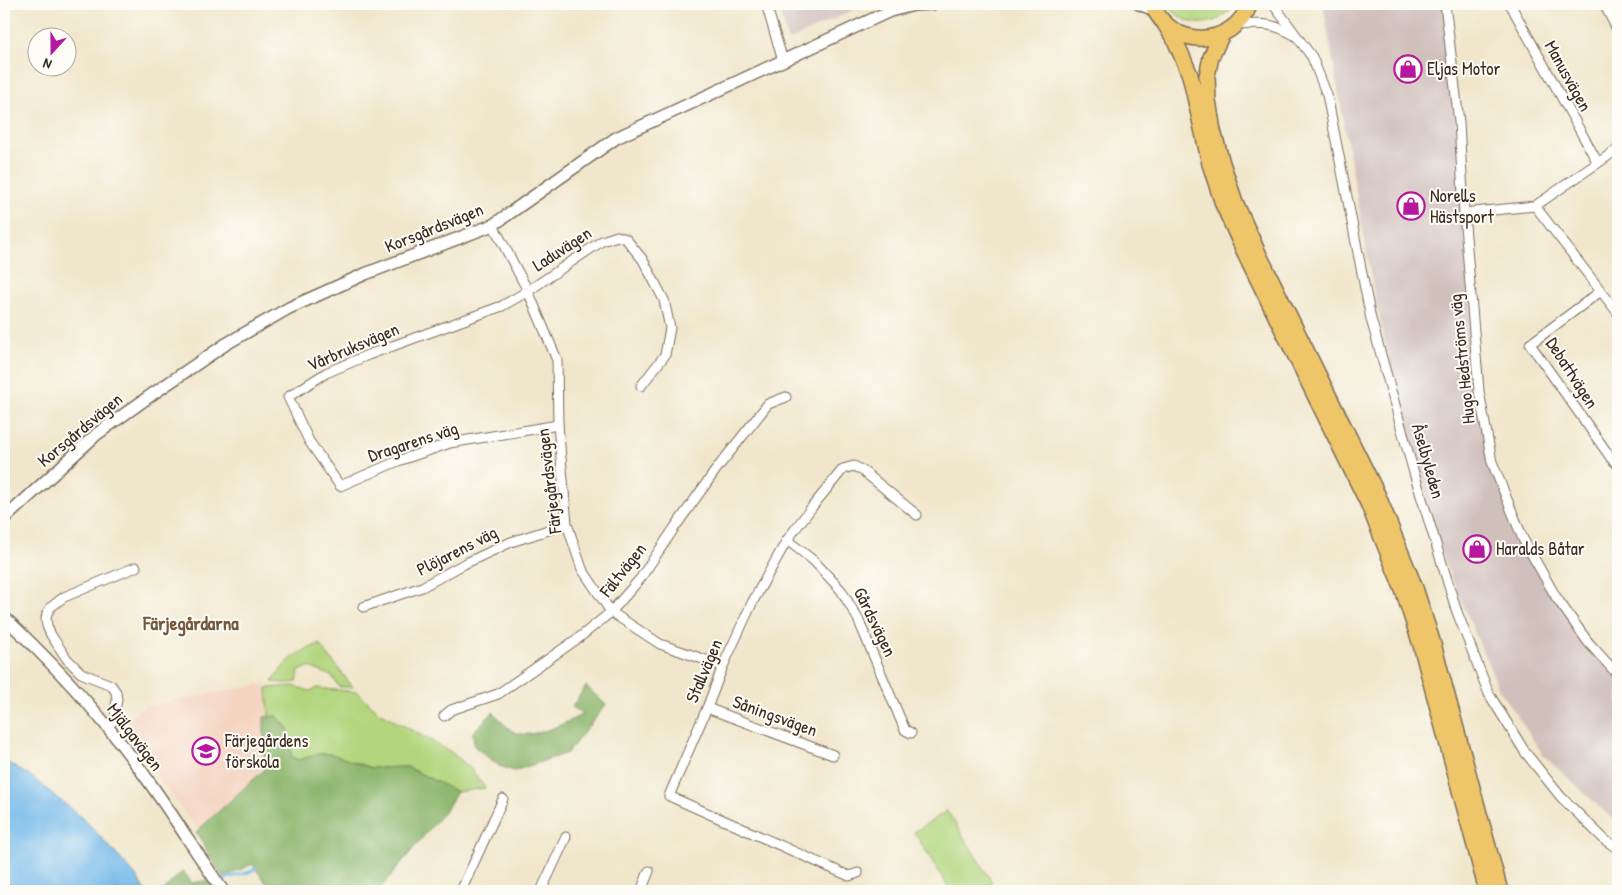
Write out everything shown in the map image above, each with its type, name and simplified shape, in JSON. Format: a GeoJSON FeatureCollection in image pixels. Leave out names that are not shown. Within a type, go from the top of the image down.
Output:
{"type":"FeatureCollection","features":[{"type":"Feature","properties":{"kind":"highway"},"geometry":{"type":"LineString","coordinates":[[1165,24],[1188,37],[1205,38],[1222,34],[1236,25],[1250,4]]}},
{"type":"Feature","properties":{"kind":"highway"},"geometry":{"type":"LineString","coordinates":[[1153,7],[1175,40],[1190,75],[1210,164],[1223,204],[1246,255],[1368,503],[1403,590],[1425,662],[1487,891]]}},
{"type":"Feature","properties":{"kind":"highway"},"geometry":{"type":"LineString","coordinates":[[1222,34],[1211,57],[1207,76],[1208,100],[1213,131],[1222,163],[1235,202],[1257,251],[1378,496],[1415,588],[1433,644],[1500,891]]}},
{"type":"Feature","properties":{"kind":"street"},"geometry":{"type":"LineString","coordinates":[[766,4],[783,61]]}},
{"type":"Feature","properties":{"kind":"street","name":"Korsgårdsvägen"},"geometry":{"type":"LineString","coordinates":[[4,519],[97,434],[154,392],[226,344],[289,308],[374,270],[492,225],[616,138],[890,12],[932,4]]}},
{"type":"Feature","properties":{"kind":"street"},"geometry":{"type":"LineString","coordinates":[[1139,4],[1153,7]]}},
{"type":"Feature","properties":{"kind":"street","name":"Åselbyleden"},"geometry":{"type":"LineString","coordinates":[[1273,4],[1312,57],[1327,95],[1371,319],[1414,473],[1457,612],[1489,694],[1525,752],[1561,797],[1605,840],[1618,850]]}},
{"type":"Feature","properties":{"kind":"street","name":"Hugo Hedströms väg"},"geometry":{"type":"LineString","coordinates":[[1446,4],[1459,122],[1464,213],[1479,391],[1492,462],[1523,539],[1556,597],[1588,642],[1618,675]]}},
{"type":"Feature","properties":{"kind":"street","name":"Manusvägen"},"geometry":{"type":"LineString","coordinates":[[1510,4],[1598,163]]}},
{"type":"Feature","properties":{"kind":"street"},"geometry":{"type":"LineString","coordinates":[[1604,4],[1618,31]]}},
{"type":"Feature","properties":{"kind":"street","name":"Åselbyleden"},"geometry":{"type":"LineString","coordinates":[[1236,25],[1270,24],[1300,39]]}},
{"type":"Feature","properties":{"kind":"street"},"geometry":{"type":"LineString","coordinates":[[1464,213],[1535,206],[1618,149]]}},
{"type":"Feature","properties":{"kind":"street"},"geometry":{"type":"LineString","coordinates":[[1535,206],[1618,313]]}},
{"type":"Feature","properties":{"kind":"street","name":"Färjegårdsvägen"},"geometry":{"type":"LineString","coordinates":[[492,225],[528,291],[557,360],[558,425],[567,524],[582,568],[611,612],[660,644],[723,666]]}},
{"type":"Feature","properties":{"kind":"street","name":"Laduvägen"},"geometry":{"type":"LineString","coordinates":[[528,291],[602,241],[617,236],[626,239],[642,260],[664,300],[670,328],[665,356],[640,386]]}},
{"type":"Feature","properties":{"kind":"street","name":"Vårbruksvägen"},"geometry":{"type":"LineString","coordinates":[[340,486],[308,441],[288,397],[326,373],[368,355],[502,306],[528,291]]}},
{"type":"Feature","properties":{"kind":"street","name":"Debattvägen"},"geometry":{"type":"LineString","coordinates":[[1601,291],[1530,344],[1611,458],[1618,464]]}},
{"type":"Feature","properties":{"kind":"street","name":"Fältvägen"},"geometry":{"type":"LineString","coordinates":[[444,716],[451,710],[498,694],[580,637],[611,612],[640,579],[718,467],[768,404],[786,396]]}},
{"type":"Feature","properties":{"kind":"street","name":"Dragarens väg"},"geometry":{"type":"LineString","coordinates":[[340,486],[450,443],[558,425]]}},
{"type":"Feature","properties":{"kind":"street","name":"Stallvägen"},"geometry":{"type":"LineString","coordinates":[[858,873],[849,876],[669,796],[723,666],[752,603],[787,540],[843,469],[854,466],[863,471],[918,515]]}},
{"type":"Feature","properties":{"kind":"street","name":"Plöjarens väg"},"geometry":{"type":"LineString","coordinates":[[363,608],[422,588],[464,564],[511,542],[567,524]]}},
{"type":"Feature","properties":{"kind":"street","name":"Gårdsvägen"},"geometry":{"type":"LineString","coordinates":[[787,540],[814,561],[841,590],[858,619],[905,730],[911,733]]}},
{"type":"Feature","properties":{"kind":"street"},"geometry":{"type":"LineString","coordinates":[[106,726],[118,718],[115,711],[116,692],[111,685],[81,673],[67,659],[47,626],[47,613],[51,607],[64,597],[136,568]]}},
{"type":"Feature","properties":{"kind":"street","name":"Mjälgavägen"},"geometry":{"type":"LineString","coordinates":[[4,617],[65,677],[106,726],[136,765],[222,891]]}},
{"type":"Feature","properties":{"kind":"street","name":"Såningsvägen"},"geometry":{"type":"LineString","coordinates":[[707,708],[833,755]]}},
{"type":"Feature","properties":{"kind":"street"},"geometry":{"type":"LineString","coordinates":[[461,891],[503,799]]}},
{"type":"Feature","properties":{"kind":"street"},"geometry":{"type":"LineString","coordinates":[[541,891],[566,837]]}},
{"type":"Feature","properties":{"kind":"street"},"geometry":{"type":"LineString","coordinates":[[640,891],[649,872]]}},
{"type":"Feature","properties":{"kind":"shaded area"},"geometry":{"type":"Polygon","coordinates":[[[778,4],[866,4],[788,41],[778,4]]]}},
{"type":"Feature","properties":{"kind":"shaded area"},"geometry":{"type":"Polygon","coordinates":[[[1323,4],[1445,4],[1479,391],[1492,462],[1523,539],[1556,597],[1618,675],[1618,824],[1544,756],[1499,689],[1446,565],[1408,450],[1372,283],[1323,4]]]}},
{"type":"Feature","properties":{"kind":"shaded area","name":"Färjegårdens förskola"},"geometry":{"type":"Polygon","coordinates":[[[266,683],[276,775],[205,840],[120,726],[143,707],[266,683]]]}},
{"type":"Feature","properties":{"kind":"green space"},"geometry":{"type":"Polygon","coordinates":[[[1168,4],[1234,4],[1220,18],[1211,22],[1201,23],[1183,18],[1168,4]]]}},
{"type":"Feature","properties":{"kind":"green space"},"geometry":{"type":"Polygon","coordinates":[[[319,644],[353,687],[339,687],[332,676],[309,667],[299,671],[297,682],[272,682],[292,658],[319,644]]]}},
{"type":"Feature","properties":{"kind":"green space"},"geometry":{"type":"Polygon","coordinates":[[[293,686],[310,691],[317,688],[357,692],[379,712],[451,752],[471,769],[485,788],[457,792],[407,767],[371,768],[331,754],[318,754],[299,760],[292,757],[288,729],[277,716],[269,717],[267,688],[293,686]]]}},
{"type":"Feature","properties":{"kind":"green space"},"geometry":{"type":"Polygon","coordinates":[[[586,686],[606,705],[567,753],[514,771],[499,766],[474,746],[473,732],[493,712],[512,731],[519,734],[538,733],[548,730],[583,714],[572,707],[586,686]]]}},
{"type":"Feature","properties":{"kind":"green space"},"geometry":{"type":"Polygon","coordinates":[[[277,716],[288,729],[292,757],[299,760],[318,754],[331,754],[371,768],[407,767],[457,792],[447,808],[378,891],[272,891],[252,864],[223,878],[196,832],[264,770],[264,717],[277,716]]]}},
{"type":"Feature","properties":{"kind":"green space"},"geometry":{"type":"Polygon","coordinates":[[[947,811],[992,882],[978,891],[951,891],[914,832],[947,811]]]}},
{"type":"Feature","properties":{"kind":"green space"},"geometry":{"type":"Polygon","coordinates":[[[183,871],[192,883],[210,880],[218,891],[162,891],[183,871]]]}},
{"type":"Feature","properties":{"kind":"water"},"geometry":{"type":"Polygon","coordinates":[[[4,760],[33,778],[87,822],[136,876],[145,891],[4,891],[4,760]]]}},
{"type":"Feature","properties":{"kind":"waterway"},"geometry":{"type":"LineString","coordinates":[[220,883],[228,878],[248,873],[256,868]]}},
{"type":"Feature","properties":{"kind":"place","name":"Eljas Motor"},"geometry":{"type":"Point","coordinates":[1408,69]}},
{"type":"Feature","properties":{"kind":"place","name":"Norells Hästsport"},"geometry":{"type":"Point","coordinates":[1411,206]}},
{"type":"Feature","properties":{"kind":"place","name":"Haralds Båtar"},"geometry":{"type":"Point","coordinates":[1477,549]}},
{"type":"Feature","properties":{"kind":"place","name":"Färjegårdens förskola"},"geometry":{"type":"Point","coordinates":[206,751]}},
{"type":"Feature","properties":{"kind":"district","name":"Färjegårdarna"},"geometry":{"type":"Point","coordinates":[191,623]}}]}
